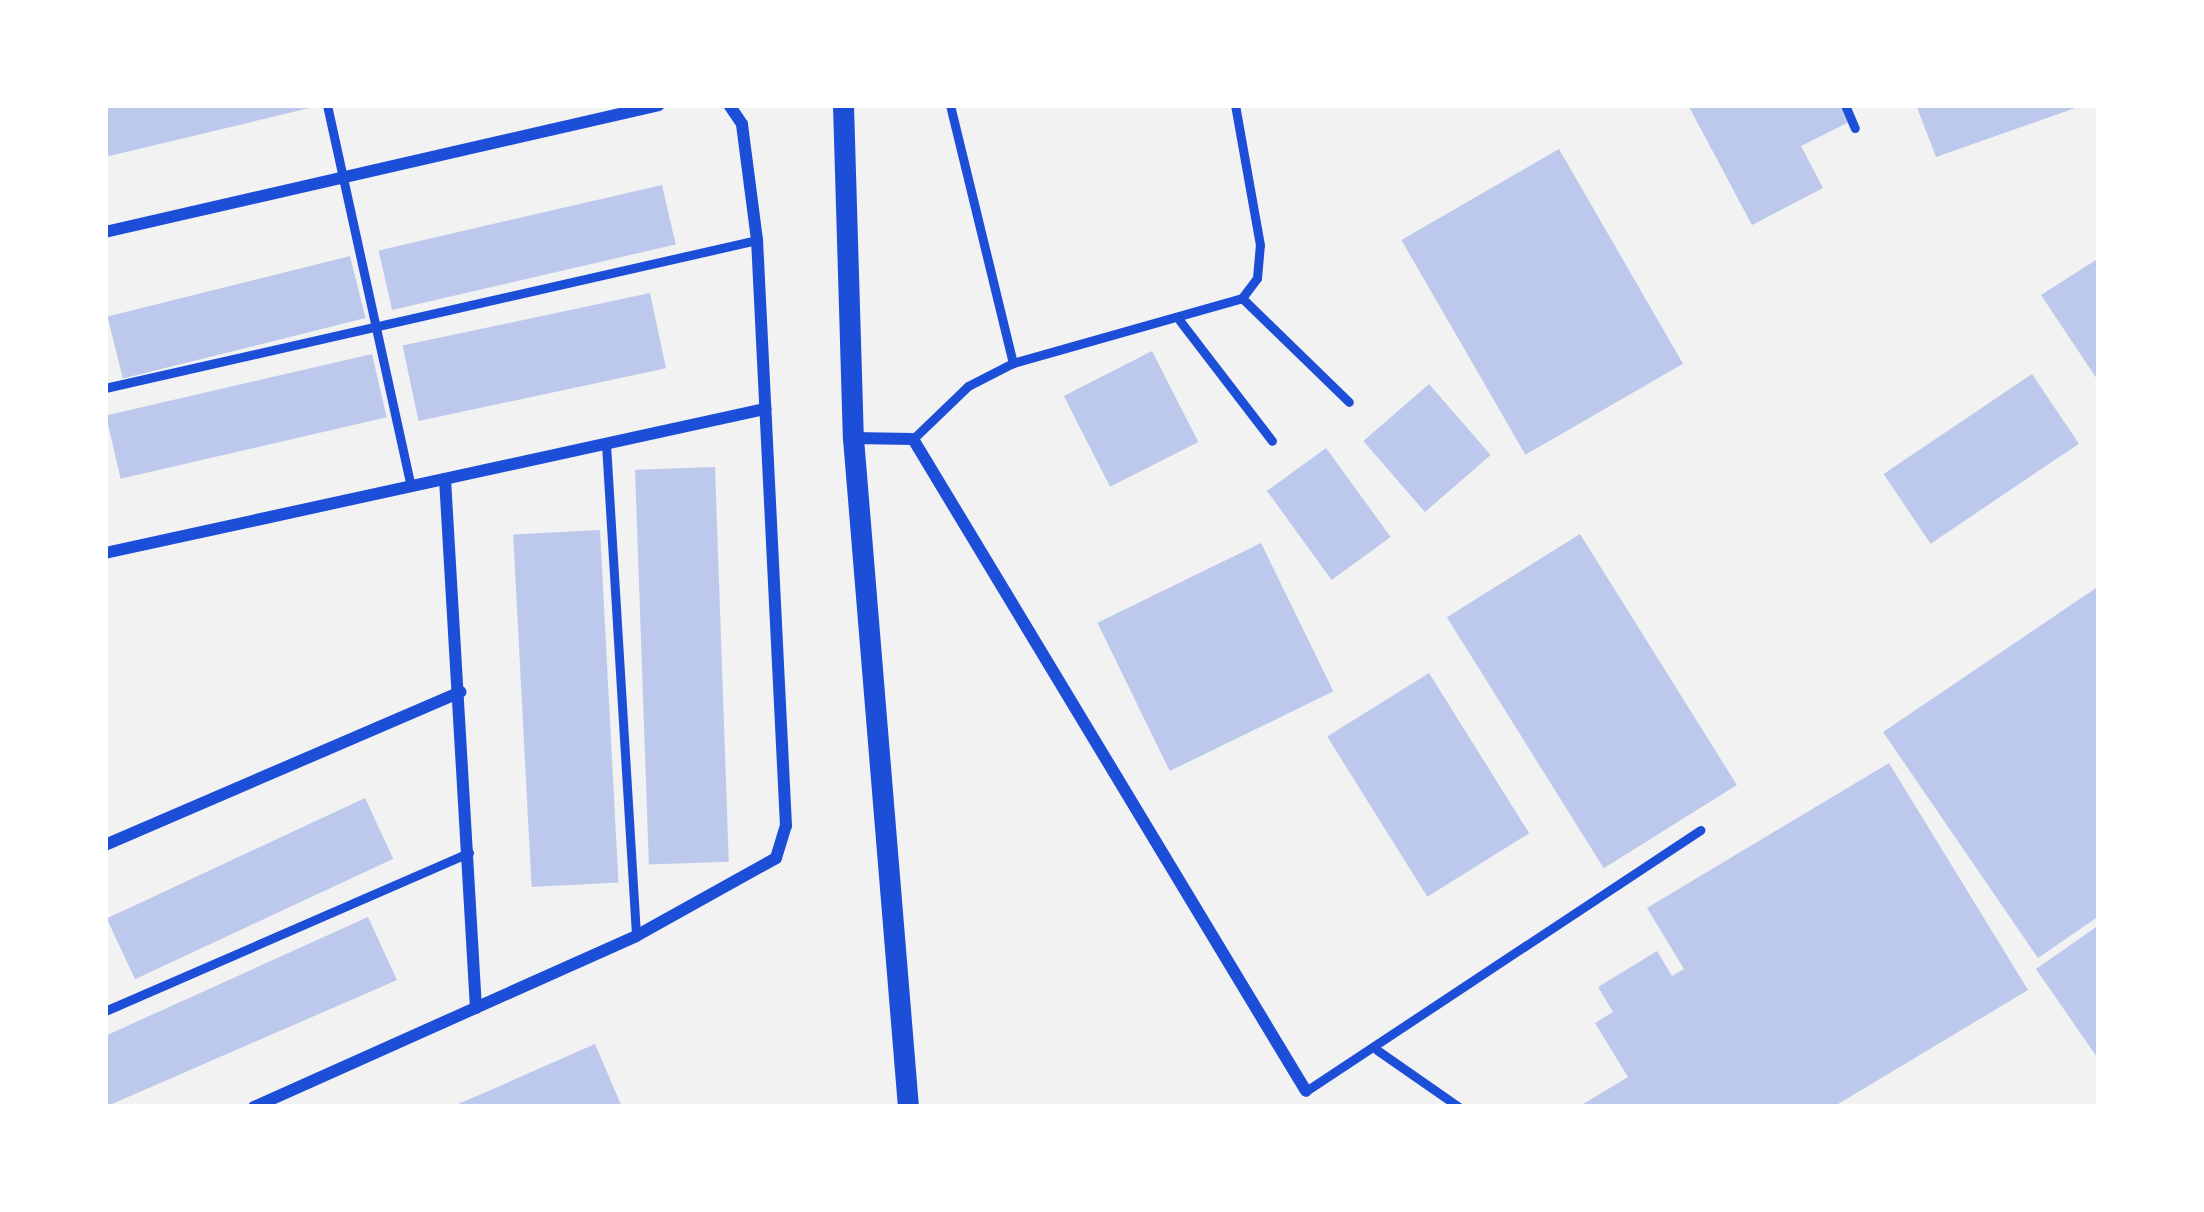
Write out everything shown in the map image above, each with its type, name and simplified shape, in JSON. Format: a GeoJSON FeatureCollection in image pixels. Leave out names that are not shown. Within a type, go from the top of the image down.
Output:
{"type":"FeatureCollection","features":[{"type":"Feature","properties":{"kind":"street"},"geometry":{"type":"LineString","coordinates":[[105,232],[659,105]]}},
{"type":"Feature","properties":{"kind":"street"},"geometry":{"type":"LineString","coordinates":[[254,1107],[636,936],[753,880],[776,858],[786,826],[757,240],[742,124],[729,105]]}},
{"type":"Feature","properties":{"kind":"street"},"geometry":{"type":"LineString","coordinates":[[843,105],[853,438],[908,1107]]}},
{"type":"Feature","properties":{"kind":"street"},"geometry":{"type":"LineString","coordinates":[[105,553],[764,409]]}},
{"type":"Feature","properties":{"kind":"street"},"geometry":{"type":"LineString","coordinates":[[853,438],[913,439],[1306,1091]]}},
{"type":"Feature","properties":{"kind":"street"},"geometry":{"type":"LineString","coordinates":[[445,479],[476,1008]]}},
{"type":"Feature","properties":{"kind":"street"},"geometry":{"type":"LineString","coordinates":[[105,845],[460,692]]}},
{"type":"Feature","properties":{"kind":"lane"},"geometry":{"type":"LineString","coordinates":[[327,105],[411,486]]}},
{"type":"Feature","properties":{"kind":"lane"},"geometry":{"type":"LineString","coordinates":[[950,105],[1013,363]]}},
{"type":"Feature","properties":{"kind":"lane"},"geometry":{"type":"LineString","coordinates":[[913,439],[968,386],[1013,363],[1180,321],[1242,298],[1258,278],[1260,245],[1235,105]]}},
{"type":"Feature","properties":{"kind":"lane"},"geometry":{"type":"LineString","coordinates":[[1845,105],[1855,128]]}},
{"type":"Feature","properties":{"kind":"lane"},"geometry":{"type":"LineString","coordinates":[[105,388],[757,240]]}},
{"type":"Feature","properties":{"kind":"lane"},"geometry":{"type":"LineString","coordinates":[[1242,298],[1349,401]]}},
{"type":"Feature","properties":{"kind":"lane"},"geometry":{"type":"LineString","coordinates":[[1180,321],[1272,441]]}},
{"type":"Feature","properties":{"kind":"lane"},"geometry":{"type":"LineString","coordinates":[[606,443],[636,936]]}},
{"type":"Feature","properties":{"kind":"lane"},"geometry":{"type":"LineString","coordinates":[[1306,1091],[1377,1050],[1700,830]]}},
{"type":"Feature","properties":{"kind":"lane"},"geometry":{"type":"LineString","coordinates":[[105,1011],[470,853]]}},
{"type":"Feature","properties":{"kind":"lane"},"geometry":{"type":"LineString","coordinates":[[1377,1050],[1459,1107]]}},
{"type":"Feature","properties":{"kind":"building"},"geometry":{"type":"Polygon","coordinates":[[[105,105],[314,105],[314,107],[105,157],[105,105]]]}},
{"type":"Feature","properties":{"kind":"building"},"geometry":{"type":"Polygon","coordinates":[[[1688,105],[1843,105],[1851,121],[1801,146],[1823,188],[1752,225],[1688,105]]]}},
{"type":"Feature","properties":{"kind":"building"},"geometry":{"type":"Polygon","coordinates":[[[1916,105],[2081,105],[2081,106],[1936,157],[1916,105]]]}},
{"type":"Feature","properties":{"kind":"building"},"geometry":{"type":"Polygon","coordinates":[[[1559,149],[1683,364],[1525,455],[1401,240],[1559,149]]]}},
{"type":"Feature","properties":{"kind":"building"},"geometry":{"type":"Polygon","coordinates":[[[662,185],[676,244],[392,310],[378,250],[662,185]]]}},
{"type":"Feature","properties":{"kind":"building"},"geometry":{"type":"Polygon","coordinates":[[[350,256],[365,318],[123,379],[107,316],[350,256]]]}},
{"type":"Feature","properties":{"kind":"building"},"geometry":{"type":"Polygon","coordinates":[[[2099,258],[2099,382],[2041,295],[2099,258]]]}},
{"type":"Feature","properties":{"kind":"building"},"geometry":{"type":"Polygon","coordinates":[[[650,293],[666,368],[419,421],[403,346],[650,293]]]}},
{"type":"Feature","properties":{"kind":"building"},"geometry":{"type":"Polygon","coordinates":[[[1152,351],[1198,442],[1110,487],[1064,396],[1152,351]]]}},
{"type":"Feature","properties":{"kind":"building"},"geometry":{"type":"Polygon","coordinates":[[[372,354],[387,417],[121,479],[106,415],[372,354]]]}},
{"type":"Feature","properties":{"kind":"building"},"geometry":{"type":"Polygon","coordinates":[[[2032,374],[2079,444],[1931,544],[1884,474],[2032,374]]]}},
{"type":"Feature","properties":{"kind":"building"},"geometry":{"type":"Polygon","coordinates":[[[1429,384],[1491,455],[1425,512],[1363,441],[1429,384]]]}},
{"type":"Feature","properties":{"kind":"building"},"geometry":{"type":"Polygon","coordinates":[[[1326,448],[1391,537],[1332,580],[1267,491],[1326,448]]]}},
{"type":"Feature","properties":{"kind":"building"},"geometry":{"type":"Polygon","coordinates":[[[715,467],[729,862],[649,865],[635,470],[715,467]]]}},
{"type":"Feature","properties":{"kind":"building"},"geometry":{"type":"Polygon","coordinates":[[[600,530],[618,883],[532,887],[513,535],[600,530]]]}},
{"type":"Feature","properties":{"kind":"building"},"geometry":{"type":"Polygon","coordinates":[[[1580,534],[1737,785],[1604,868],[1447,617],[1580,534]]]}},
{"type":"Feature","properties":{"kind":"building"},"geometry":{"type":"Polygon","coordinates":[[[1261,543],[1333,691],[1170,771],[1097,623],[1261,543]]]}},
{"type":"Feature","properties":{"kind":"building"},"geometry":{"type":"Polygon","coordinates":[[[2099,586],[2099,916],[2038,958],[1883,732],[2099,586]]]}},
{"type":"Feature","properties":{"kind":"building"},"geometry":{"type":"Polygon","coordinates":[[[1429,673],[1529,833],[1427,897],[1327,737],[1429,673]]]}},
{"type":"Feature","properties":{"kind":"building"},"geometry":{"type":"Polygon","coordinates":[[[1889,763],[2028,990],[1833,1107],[1578,1107],[1628,1077],[1595,1023],[1613,1012],[1598,987],[1657,951],[1672,976],[1684,969],[1647,908],[1889,763]]]}},
{"type":"Feature","properties":{"kind":"building"},"geometry":{"type":"Polygon","coordinates":[[[365,798],[393,859],[135,979],[107,918],[365,798]]]}},
{"type":"Feature","properties":{"kind":"building"},"geometry":{"type":"Polygon","coordinates":[[[368,917],[397,980],[105,1107],[105,1036],[368,917]]]}},
{"type":"Feature","properties":{"kind":"building"},"geometry":{"type":"Polygon","coordinates":[[[2099,925],[2099,1060],[2036,969],[2099,925]]]}},
{"type":"Feature","properties":{"kind":"building"},"geometry":{"type":"Polygon","coordinates":[[[595,1044],[622,1107],[451,1107],[486,1092],[595,1044]]]}}]}
